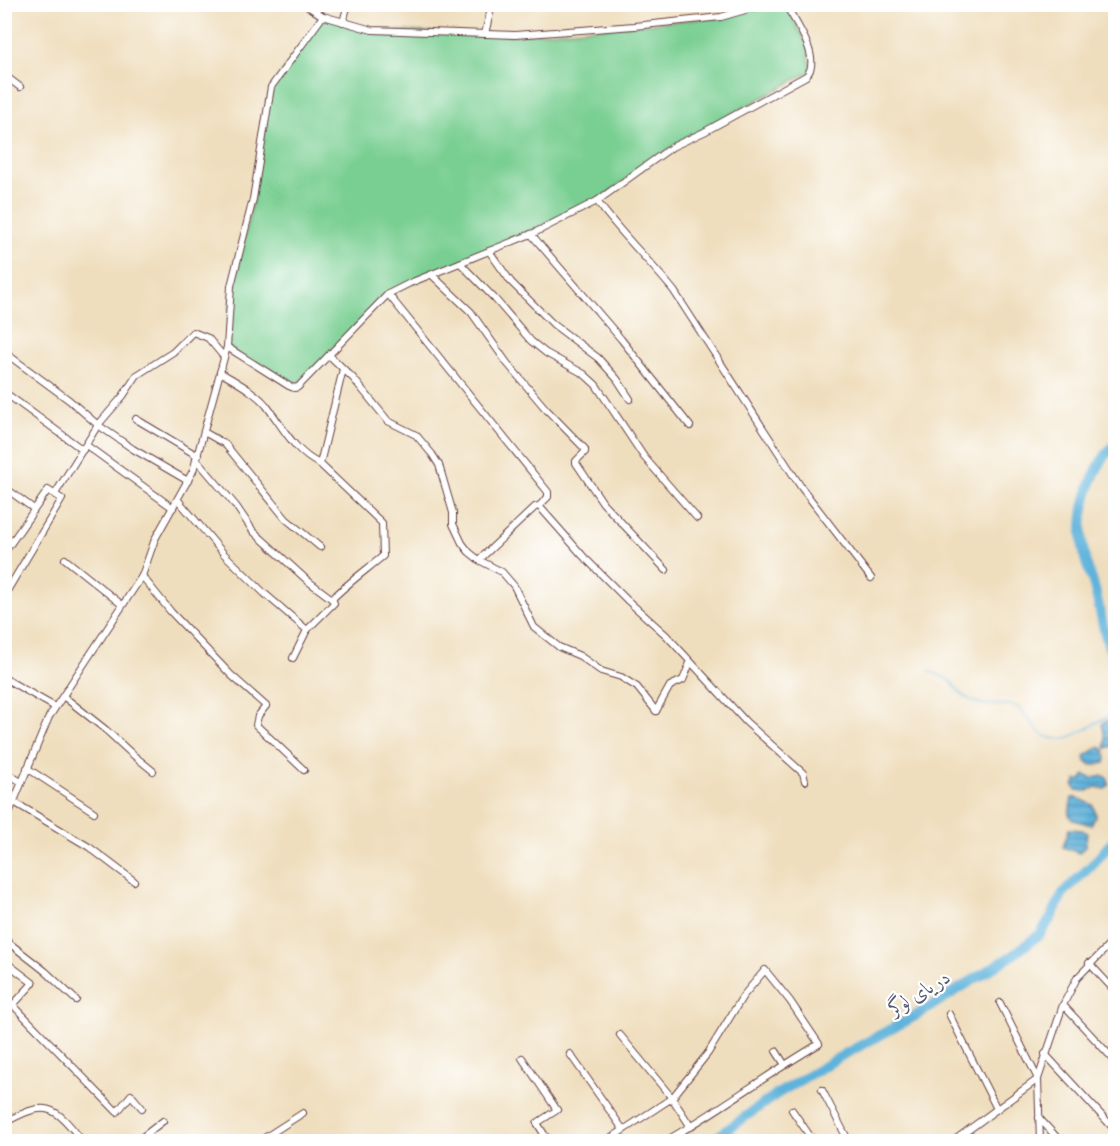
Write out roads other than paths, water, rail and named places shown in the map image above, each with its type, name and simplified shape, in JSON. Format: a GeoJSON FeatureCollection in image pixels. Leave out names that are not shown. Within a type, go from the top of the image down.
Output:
{"type":"FeatureCollection","features":[{"type":"Feature","properties":{"kind":"street"},"geometry":{"type":"LineString","coordinates":[[304,4],[323,16],[372,30],[515,35],[720,17],[766,4]]}},
{"type":"Feature","properties":{"kind":"street"},"geometry":{"type":"LineString","coordinates":[[343,22],[348,4]]}},
{"type":"Feature","properties":{"kind":"street"},"geometry":{"type":"LineString","coordinates":[[485,34],[492,4]]}},
{"type":"Feature","properties":{"kind":"street"},"geometry":{"type":"LineString","coordinates":[[227,347],[294,388],[298,387],[388,294],[531,234],[597,201],[672,147],[772,96],[811,71],[812,62],[808,45],[785,4]]}},
{"type":"Feature","properties":{"kind":"street"},"geometry":{"type":"LineString","coordinates":[[4,825],[7,810],[14,802],[49,717],[121,604],[142,576],[150,549],[188,481],[197,457],[227,347],[231,286],[253,198],[271,87],[323,16]]}},
{"type":"Feature","properties":{"kind":"street"},"geometry":{"type":"LineString","coordinates":[[4,75],[20,87]]}},
{"type":"Feature","properties":{"kind":"street"},"geometry":{"type":"LineString","coordinates":[[597,201],[615,226],[674,291],[801,487],[871,578]]}},
{"type":"Feature","properties":{"kind":"street"},"geometry":{"type":"LineString","coordinates":[[531,234],[621,339],[690,426]]}},
{"type":"Feature","properties":{"kind":"street"},"geometry":{"type":"LineString","coordinates":[[489,251],[511,282],[553,324],[598,358],[630,399]]}},
{"type":"Feature","properties":{"kind":"street"},"geometry":{"type":"LineString","coordinates":[[460,263],[531,341],[546,353],[584,374],[596,385],[644,457],[697,518]]}},
{"type":"Feature","properties":{"kind":"street"},"geometry":{"type":"LineString","coordinates":[[432,275],[471,312],[507,363],[545,408],[585,449],[576,463],[603,503],[666,570]]}},
{"type":"Feature","properties":{"kind":"street"},"geometry":{"type":"LineString","coordinates":[[388,294],[544,486],[548,498],[535,507],[479,560]]}},
{"type":"Feature","properties":{"kind":"street"},"geometry":{"type":"LineString","coordinates":[[55,494],[98,425],[123,396],[137,375],[173,352],[193,332],[208,338],[224,357]]}},
{"type":"Feature","properties":{"kind":"street"},"geometry":{"type":"LineString","coordinates":[[4,352],[69,400],[98,425],[133,449],[188,481]]}},
{"type":"Feature","properties":{"kind":"street"},"geometry":{"type":"LineString","coordinates":[[329,355],[353,378],[388,421],[416,435],[432,454],[439,465],[453,513],[453,524],[469,552],[502,572],[526,610],[529,620],[540,633],[559,647],[637,687],[656,711],[670,686],[682,680],[690,663]]}},
{"type":"Feature","properties":{"kind":"street"},"geometry":{"type":"LineString","coordinates":[[320,464],[343,369]]}},
{"type":"Feature","properties":{"kind":"street"},"geometry":{"type":"LineString","coordinates":[[220,372],[263,402],[306,456],[320,464],[357,501],[378,518],[383,526],[383,556],[357,578],[351,580],[332,599]]}},
{"type":"Feature","properties":{"kind":"street"},"geometry":{"type":"LineString","coordinates":[[4,392],[173,508]]}},
{"type":"Feature","properties":{"kind":"street"},"geometry":{"type":"LineString","coordinates":[[136,419],[197,457],[253,531],[308,581],[332,599],[334,603],[307,630],[293,658]]}},
{"type":"Feature","properties":{"kind":"street"},"geometry":{"type":"LineString","coordinates":[[204,432],[225,444],[286,519],[320,547]]}},
{"type":"Feature","properties":{"kind":"street"},"geometry":{"type":"LineString","coordinates":[[4,487],[34,509]]}},
{"type":"Feature","properties":{"kind":"street"},"geometry":{"type":"LineString","coordinates":[[4,553],[48,490],[62,499],[7,591]]}},
{"type":"Feature","properties":{"kind":"street"},"geometry":{"type":"LineString","coordinates":[[178,500],[224,554],[307,630]]}},
{"type":"Feature","properties":{"kind":"street"},"geometry":{"type":"LineString","coordinates":[[539,506],[583,556],[666,635],[746,722],[803,773],[804,782]]}},
{"type":"Feature","properties":{"kind":"street"},"geometry":{"type":"LineString","coordinates":[[65,559],[121,604]]}},
{"type":"Feature","properties":{"kind":"street"},"geometry":{"type":"LineString","coordinates":[[142,576],[171,612],[266,706],[258,716],[256,725],[304,770]]}},
{"type":"Feature","properties":{"kind":"street"},"geometry":{"type":"LineString","coordinates":[[4,678],[55,707]]}},
{"type":"Feature","properties":{"kind":"street"},"geometry":{"type":"LineString","coordinates":[[63,696],[153,771]]}},
{"type":"Feature","properties":{"kind":"street"},"geometry":{"type":"LineString","coordinates":[[27,768],[94,812]]}},
{"type":"Feature","properties":{"kind":"street"},"geometry":{"type":"LineString","coordinates":[[4,771],[21,782]]}},
{"type":"Feature","properties":{"kind":"street"},"geometry":{"type":"LineString","coordinates":[[14,802],[89,847],[134,881]]}},
{"type":"Feature","properties":{"kind":"street"},"geometry":{"type":"LineString","coordinates":[[1041,1142],[1038,1079],[1063,1005],[1077,978],[1089,963],[1116,938]]}},
{"type":"Feature","properties":{"kind":"street"},"geometry":{"type":"LineString","coordinates":[[4,939],[76,1000]]}},
{"type":"Feature","properties":{"kind":"street"},"geometry":{"type":"LineString","coordinates":[[4,961],[33,983],[13,1005],[117,1112],[131,1095],[142,1108]]}},
{"type":"Feature","properties":{"kind":"street"},"geometry":{"type":"LineString","coordinates":[[1089,963],[1116,992]]}},
{"type":"Feature","properties":{"kind":"street"},"geometry":{"type":"LineString","coordinates":[[605,1142],[622,1128],[672,1098],[708,1053],[743,996],[765,970],[790,1001],[819,1044],[664,1142]]}},
{"type":"Feature","properties":{"kind":"street"},"geometry":{"type":"LineString","coordinates":[[1000,1003],[1038,1079]]}},
{"type":"Feature","properties":{"kind":"street"},"geometry":{"type":"LineString","coordinates":[[1063,1005],[1116,1062]]}},
{"type":"Feature","properties":{"kind":"street"},"geometry":{"type":"LineString","coordinates":[[949,1014],[997,1109]]}},
{"type":"Feature","properties":{"kind":"street"},"geometry":{"type":"LineString","coordinates":[[620,1035],[672,1098],[691,1127]]}},
{"type":"Feature","properties":{"kind":"street"},"geometry":{"type":"LineString","coordinates":[[776,1051],[785,1065]]}},
{"type":"Feature","properties":{"kind":"street"},"geometry":{"type":"LineString","coordinates":[[570,1054],[622,1128]]}},
{"type":"Feature","properties":{"kind":"street"},"geometry":{"type":"LineString","coordinates":[[1045,1054],[1116,1131]]}},
{"type":"Feature","properties":{"kind":"street"},"geometry":{"type":"LineString","coordinates":[[522,1058],[557,1110],[537,1124],[549,1142]]}},
{"type":"Feature","properties":{"kind":"street"},"geometry":{"type":"LineString","coordinates":[[952,1142],[1038,1079]]}},
{"type":"Feature","properties":{"kind":"street"},"geometry":{"type":"LineString","coordinates":[[822,1090],[849,1142]]}},
{"type":"Feature","properties":{"kind":"street"},"geometry":{"type":"LineString","coordinates":[[4,1123],[27,1110],[41,1107],[63,1119],[82,1142]]}},
{"type":"Feature","properties":{"kind":"street"},"geometry":{"type":"LineString","coordinates":[[792,1110],[814,1142]]}},
{"type":"Feature","properties":{"kind":"street"},"geometry":{"type":"LineString","coordinates":[[258,1142],[303,1113]]}},
{"type":"Feature","properties":{"kind":"street"},"geometry":{"type":"LineString","coordinates":[[1039,1118],[1061,1142]]}},
{"type":"Feature","properties":{"kind":"street"},"geometry":{"type":"LineString","coordinates":[[136,1142],[163,1121]]}},
{"type":"Feature","properties":{"kind":"water"},"geometry":{"type":"Polygon","coordinates":[[[1115,717],[1115,745],[1106,748],[1102,725],[1115,717]]]}},
{"type":"Feature","properties":{"kind":"water"},"geometry":{"type":"Polygon","coordinates":[[[1099,747],[1105,750],[1105,763],[1092,765],[1086,762],[1085,756],[1099,747]]]}},
{"type":"Feature","properties":{"kind":"water"},"geometry":{"type":"Polygon","coordinates":[[[1085,775],[1091,778],[1104,776],[1108,779],[1109,785],[1105,789],[1096,787],[1087,791],[1076,790],[1074,786],[1076,780],[1081,780],[1085,775]]]}},
{"type":"Feature","properties":{"kind":"water"},"geometry":{"type":"Polygon","coordinates":[[[1072,798],[1078,798],[1093,805],[1096,815],[1091,825],[1072,819],[1069,814],[1072,798]]]}},
{"type":"Feature","properties":{"kind":"water"},"geometry":{"type":"Polygon","coordinates":[[[1069,829],[1082,830],[1087,833],[1085,847],[1079,853],[1063,847],[1069,829]]]}},
{"type":"Feature","properties":{"kind":"waterway","name":"دریای لوگر"},"geometry":{"type":"LineString","coordinates":[[1116,443],[1098,467],[1087,497],[1082,528],[1085,559],[1095,590],[1106,639],[1116,664]]}},
{"type":"Feature","properties":{"kind":"waterway"},"geometry":{"type":"LineString","coordinates":[[929,671],[950,681],[961,694],[974,701],[988,705],[1007,705],[1019,708],[1037,730],[1047,737],[1067,738],[1116,712]]}},
{"type":"Feature","properties":{"kind":"waterway","name":"دریای لوگر"},"geometry":{"type":"LineString","coordinates":[[710,1142],[777,1094],[917,1015],[1013,955],[1040,934],[1063,893],[1094,863],[1116,837]]}}]}
